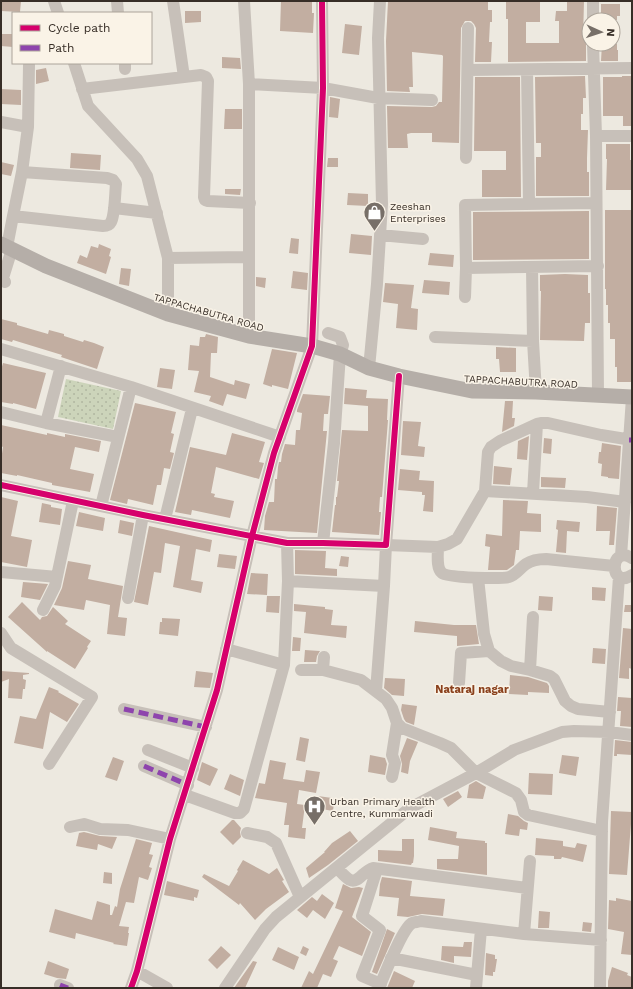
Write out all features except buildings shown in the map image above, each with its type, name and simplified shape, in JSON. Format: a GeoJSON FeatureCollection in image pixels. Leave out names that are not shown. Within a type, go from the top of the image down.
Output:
{"type":"FeatureCollection","features":[{"type":"Feature","properties":{"kind":"main road","name":"TAPPACHABUTRA ROAD"},"geometry":{"type":"LineString","coordinates":[[7,247],[46,266],[168,314],[249,336],[312,346],[340,354],[369,368],[399,376],[472,391],[536,392],[632,397]]}},
{"type":"Feature","properties":{"kind":"street"},"geometry":{"type":"LineString","coordinates":[[54,1],[58,12]]}},
{"type":"Feature","properties":{"kind":"street"},"geometry":{"type":"LineString","coordinates":[[117,1],[118,12]]}},
{"type":"Feature","properties":{"kind":"street"},"geometry":{"type":"LineString","coordinates":[[173,1],[184,77]]}},
{"type":"Feature","properties":{"kind":"street"},"geometry":{"type":"LineString","coordinates":[[244,1],[249,84],[249,336]]}},
{"type":"Feature","properties":{"kind":"street"},"geometry":{"type":"LineString","coordinates":[[131,988],[137,971],[170,840],[217,690],[252,536],[280,437],[312,346],[323,88],[322,1]]}},
{"type":"Feature","properties":{"kind":"street"},"geometry":{"type":"LineString","coordinates":[[369,368],[377,284],[382,204],[378,98],[378,38],[380,1]]}},
{"type":"Feature","properties":{"kind":"street"},"geometry":{"type":"LineString","coordinates":[[593,1],[593,12]]}},
{"type":"Feature","properties":{"kind":"street"},"geometry":{"type":"LineString","coordinates":[[466,158],[468,28]]}},
{"type":"Feature","properties":{"kind":"street"},"geometry":{"type":"LineString","coordinates":[[593,52],[598,266],[598,396]]}},
{"type":"Feature","properties":{"kind":"street"},"geometry":{"type":"LineString","coordinates":[[74,64],[88,106],[137,159],[147,176],[168,258],[168,314]]}},
{"type":"Feature","properties":{"kind":"street"},"geometry":{"type":"LineString","coordinates":[[4,282],[3,278],[7,247],[22,172],[28,127],[29,65]]}},
{"type":"Feature","properties":{"kind":"street"},"geometry":{"type":"LineString","coordinates":[[468,70],[632,68]]}},
{"type":"Feature","properties":{"kind":"street"},"geometry":{"type":"LineString","coordinates":[[527,70],[529,204]]}},
{"type":"Feature","properties":{"kind":"street"},"geometry":{"type":"LineString","coordinates":[[82,89],[201,75],[206,77],[208,81],[205,200],[250,204]]}},
{"type":"Feature","properties":{"kind":"street"},"geometry":{"type":"LineString","coordinates":[[249,84],[323,88],[378,98],[432,100]]}},
{"type":"Feature","properties":{"kind":"street"},"geometry":{"type":"LineString","coordinates":[[1,122],[28,127]]}},
{"type":"Feature","properties":{"kind":"street"},"geometry":{"type":"LineString","coordinates":[[596,136],[632,136]]}},
{"type":"Feature","properties":{"kind":"street"},"geometry":{"type":"LineString","coordinates":[[13,216],[103,226],[108,225],[111,222],[114,208],[116,184],[113,180],[107,178],[22,172]]}},
{"type":"Feature","properties":{"kind":"street"},"geometry":{"type":"LineString","coordinates":[[465,297],[465,205],[596,203]]}},
{"type":"Feature","properties":{"kind":"street"},"geometry":{"type":"LineString","coordinates":[[114,208],[157,213]]}},
{"type":"Feature","properties":{"kind":"street"},"geometry":{"type":"LineString","coordinates":[[380,235],[423,239]]}},
{"type":"Feature","properties":{"kind":"street"},"geometry":{"type":"LineString","coordinates":[[168,258],[249,257]]}},
{"type":"Feature","properties":{"kind":"street"},"geometry":{"type":"LineString","coordinates":[[466,268],[598,266]]}},
{"type":"Feature","properties":{"kind":"street"},"geometry":{"type":"LineString","coordinates":[[532,267],[533,341],[536,392]]}},
{"type":"Feature","properties":{"kind":"street"},"geometry":{"type":"LineString","coordinates":[[323,543],[334,443],[340,354],[343,345],[340,337],[328,333]]}},
{"type":"Feature","properties":{"kind":"street"},"geometry":{"type":"LineString","coordinates":[[435,337],[533,341]]}},
{"type":"Feature","properties":{"kind":"street"},"geometry":{"type":"LineString","coordinates":[[1,349],[131,387],[192,409],[280,437]]}},
{"type":"Feature","properties":{"kind":"street"},"geometry":{"type":"LineString","coordinates":[[46,423],[61,366]]}},
{"type":"Feature","properties":{"kind":"street"},"geometry":{"type":"LineString","coordinates":[[376,691],[399,376]]}},
{"type":"Feature","properties":{"kind":"street"},"geometry":{"type":"LineString","coordinates":[[100,506],[131,387]]}},
{"type":"Feature","properties":{"kind":"street"},"geometry":{"type":"LineString","coordinates":[[600,988],[602,831],[625,502],[630,462],[632,397]]}},
{"type":"Feature","properties":{"kind":"street"},"geometry":{"type":"LineString","coordinates":[[165,519],[192,409]]}},
{"type":"Feature","properties":{"kind":"street"},"geometry":{"type":"LineString","coordinates":[[1,412],[46,423],[118,437]]}},
{"type":"Feature","properties":{"kind":"street"},"geometry":{"type":"LineString","coordinates":[[1,485],[73,501],[287,543],[438,546],[448,544],[458,538],[485,491],[486,460],[488,452],[491,447],[500,441],[537,424],[548,423],[631,440]]}},
{"type":"Feature","properties":{"kind":"street"},"geometry":{"type":"LineString","coordinates":[[533,493],[537,424]]}},
{"type":"Feature","properties":{"kind":"street"},"geometry":{"type":"LineString","coordinates":[[485,491],[587,497],[625,502]]}},
{"type":"Feature","properties":{"kind":"street"},"geometry":{"type":"LineString","coordinates":[[43,610],[57,576],[73,501]]}},
{"type":"Feature","properties":{"kind":"street"},"geometry":{"type":"LineString","coordinates":[[128,598],[143,515]]}},
{"type":"Feature","properties":{"kind":"street"},"geometry":{"type":"LineString","coordinates":[[144,766],[186,790],[235,812],[240,813],[244,809],[284,665],[288,581],[287,543]]}},
{"type":"Feature","properties":{"kind":"street"},"geometry":{"type":"LineString","coordinates":[[438,546],[439,567],[441,572],[446,575],[478,578],[508,577],[514,575],[527,563],[546,559],[621,564]]}},
{"type":"Feature","properties":{"kind":"street"},"geometry":{"type":"LineString","coordinates":[[621,564],[625,578],[632,575]]}},
{"type":"Feature","properties":{"kind":"street"},"geometry":{"type":"LineString","coordinates":[[1,572],[57,576]]}},
{"type":"Feature","properties":{"kind":"street"},"geometry":{"type":"LineString","coordinates":[[478,578],[484,634],[489,651],[501,661],[511,666],[550,676],[554,679],[565,700],[570,706],[578,709],[610,712]]}},
{"type":"Feature","properties":{"kind":"street"},"geometry":{"type":"LineString","coordinates":[[288,581],[384,586]]}},
{"type":"Feature","properties":{"kind":"street"},"geometry":{"type":"LineString","coordinates":[[530,670],[533,617]]}},
{"type":"Feature","properties":{"kind":"street"},"geometry":{"type":"LineString","coordinates":[[1,633],[6,649],[92,697],[49,764]]}},
{"type":"Feature","properties":{"kind":"street"},"geometry":{"type":"LineString","coordinates":[[226,648],[284,665]]}},
{"type":"Feature","properties":{"kind":"street"},"geometry":{"type":"LineString","coordinates":[[459,683],[461,653],[489,651]]}},
{"type":"Feature","properties":{"kind":"street"},"geometry":{"type":"LineString","coordinates":[[323,670],[324,656]]}},
{"type":"Feature","properties":{"kind":"street"},"geometry":{"type":"LineString","coordinates":[[301,670],[323,670],[361,680],[386,699],[392,708],[396,723],[392,755],[395,763],[392,777]]}},
{"type":"Feature","properties":{"kind":"street"},"geometry":{"type":"LineString","coordinates":[[124,709],[206,727]]}},
{"type":"Feature","properties":{"kind":"street"},"geometry":{"type":"LineString","coordinates":[[396,723],[402,728],[451,748],[476,773],[516,793],[521,800],[524,812],[602,831]]}},
{"type":"Feature","properties":{"kind":"street"},"geometry":{"type":"LineString","coordinates":[[226,988],[265,929],[276,917],[410,808],[476,773],[514,750],[553,735],[574,731],[609,732],[632,735]]}},
{"type":"Feature","properties":{"kind":"street"},"geometry":{"type":"LineString","coordinates":[[148,750],[193,768]]}},
{"type":"Feature","properties":{"kind":"street"},"geometry":{"type":"LineString","coordinates":[[70,827],[84,824],[100,829],[128,830],[170,840]]}},
{"type":"Feature","properties":{"kind":"street"},"geometry":{"type":"LineString","coordinates":[[247,833],[267,837],[276,843],[300,897]]}},
{"type":"Feature","properties":{"kind":"street"},"geometry":{"type":"LineString","coordinates":[[524,934],[530,861]]}},
{"type":"Feature","properties":{"kind":"street"},"geometry":{"type":"LineString","coordinates":[[337,868],[354,881],[369,869],[377,869],[527,888]]}},
{"type":"Feature","properties":{"kind":"street"},"geometry":{"type":"LineString","coordinates":[[377,869],[362,916],[380,930],[362,976],[380,986],[391,958],[412,923],[422,921],[524,934],[601,940]]}},
{"type":"Feature","properties":{"kind":"street"},"geometry":{"type":"LineString","coordinates":[[476,988],[481,929]]}},
{"type":"Feature","properties":{"kind":"street"},"geometry":{"type":"LineString","coordinates":[[391,958],[477,975]]}},
{"type":"Feature","properties":{"kind":"street"},"geometry":{"type":"LineString","coordinates":[[137,971],[167,988]]}},
{"type":"Feature","properties":{"kind":"green space"},"geometry":{"type":"Polygon","coordinates":[[[66,379],[121,391],[113,429],[58,417],[66,379]]]}},
{"type":"Feature","properties":{"kind":"marked path"},"geometry":{"type":"LineString","coordinates":[[124,709],[206,727]]}},
{"type":"Feature","properties":{"kind":"marked path"},"geometry":{"type":"LineString","coordinates":[[144,766],[188,785]]}},
{"type":"Feature","properties":{"kind":"marked path"},"geometry":{"type":"LineString","coordinates":[[60,985],[68,988]]}},
{"type":"Feature","properties":{"kind":"cycle path"},"geometry":{"type":"LineString","coordinates":[[131,988],[137,971],[170,839],[217,690],[252,536],[274,453],[312,346],[323,88],[322,1]]}},
{"type":"Feature","properties":{"kind":"cycle path"},"geometry":{"type":"LineString","coordinates":[[1,485],[287,543],[386,545],[399,376]]}},
{"type":"Feature","properties":{"kind":"place","name":"Zeeshan Enterprises"},"geometry":{"type":"Point","coordinates":[374,232]}},
{"type":"Feature","properties":{"kind":"place","name":"Urban Primary Health Centre, Kummarwadi"},"geometry":{"type":"Point","coordinates":[314,826]}},
{"type":"Feature","properties":{"kind":"district","name":"Nataraj nagar"},"geometry":{"type":"Point","coordinates":[472,689]}}]}
